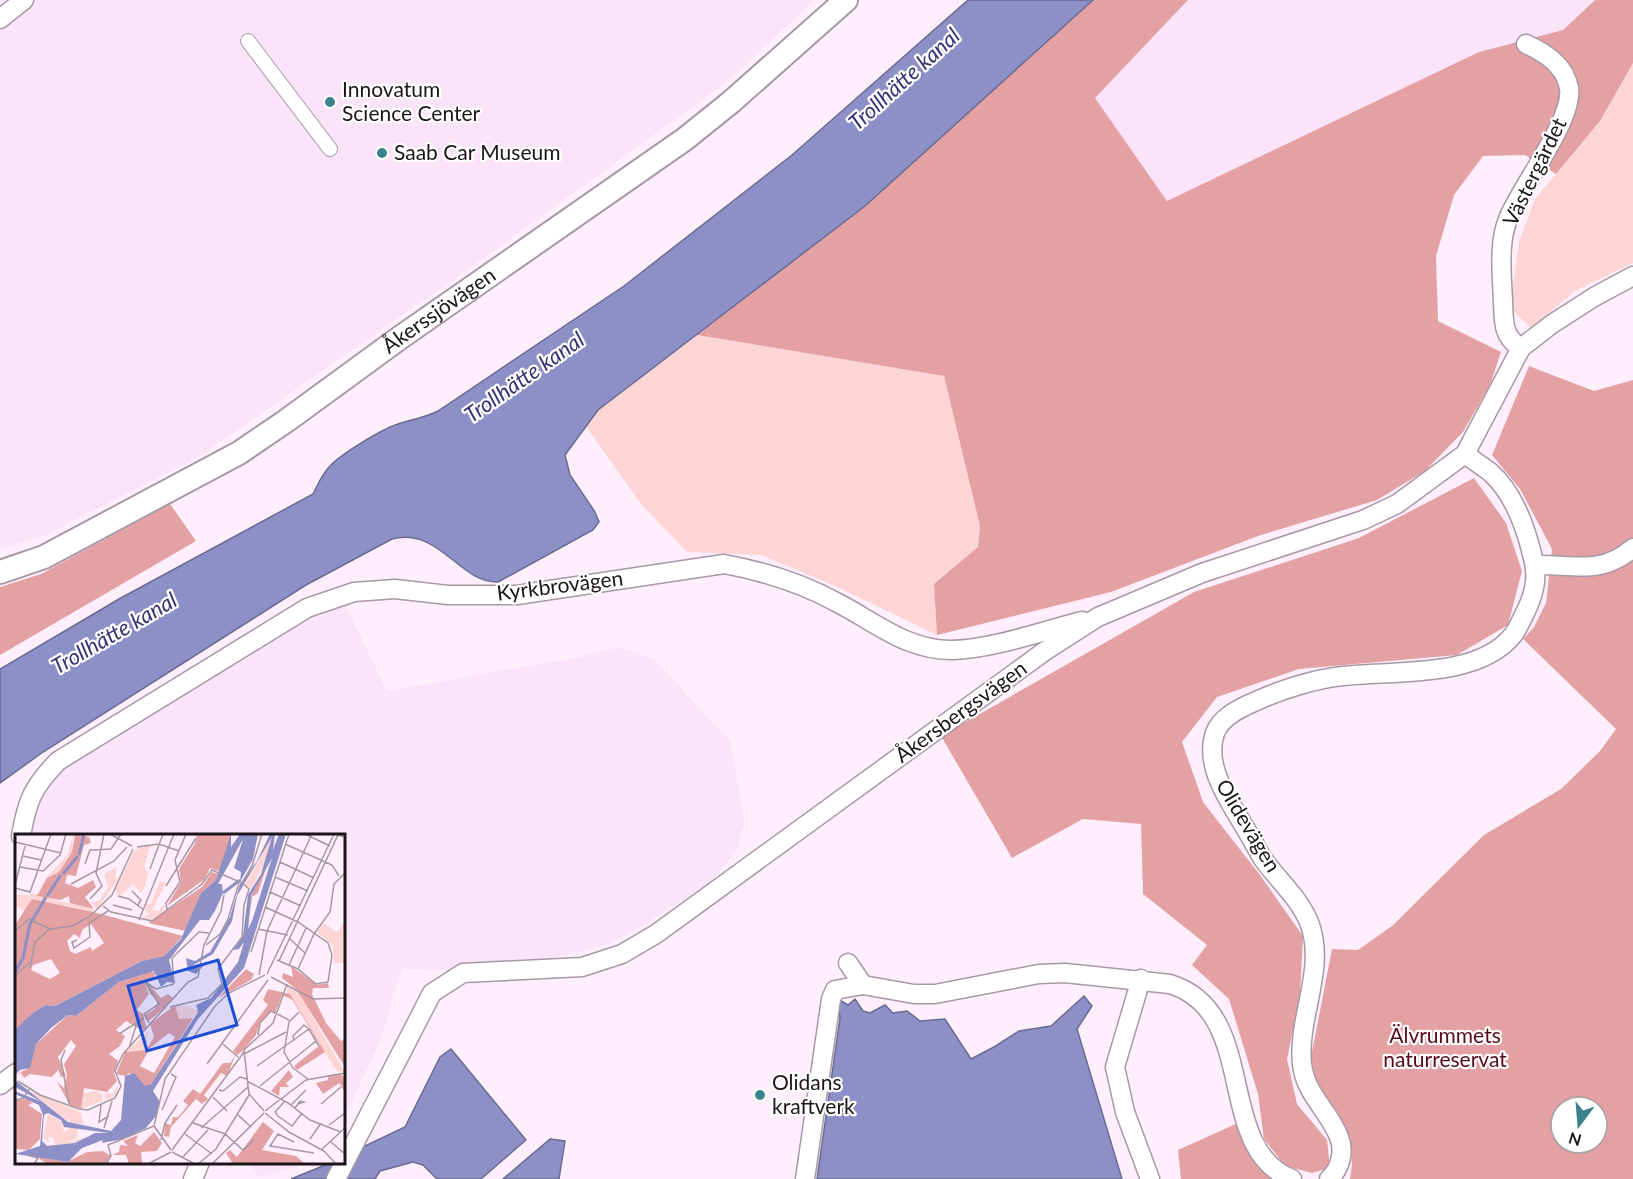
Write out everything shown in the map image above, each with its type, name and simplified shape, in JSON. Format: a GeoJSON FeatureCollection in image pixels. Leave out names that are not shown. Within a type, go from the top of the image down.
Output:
{"type":"FeatureCollection","features":[{"type":"Feature","properties":{"kind":"street"},"geometry":{"type":"LineString","coordinates":[[0,19],[24,0]]}},
{"type":"Feature","properties":{"kind":"street","name":"Åkerssjövägen"},"geometry":{"type":"LineString","coordinates":[[0,572],[44,557],[239,453],[685,139],[731,102],[846,0]]}},
{"type":"Feature","properties":{"kind":"street"},"geometry":{"type":"LineString","coordinates":[[248,40],[330,149]]}},
{"type":"Feature","properties":{"kind":"street","name":"Västergärdet"},"geometry":{"type":"LineString","coordinates":[[1521,348],[1510,341],[1504,323],[1503,240],[1507,221],[1565,112],[1569,89],[1560,69],[1547,54],[1526,44]]}},
{"type":"Feature","properties":{"kind":"street","name":"Åkersbergsvägen"},"geometry":{"type":"LineString","coordinates":[[345,1161],[432,993],[463,973],[582,967],[622,954],[656,934],[1035,658],[1098,616],[1202,573],[1363,520],[1397,504],[1465,454],[1521,348],[1552,324],[1594,297],[1633,276]]}},
{"type":"Feature","properties":{"kind":"street","name":"Olidevägen"},"geometry":{"type":"LineString","coordinates":[[1329,1179],[1338,1168],[1341,1151],[1339,1137],[1315,1101],[1302,1065],[1303,1038],[1313,978],[1315,949],[1308,921],[1291,893],[1262,858],[1223,789],[1214,767],[1215,732],[1234,711],[1275,692],[1341,676],[1420,672],[1470,664],[1492,652],[1513,636],[1530,604],[1535,588],[1535,566],[1527,531],[1506,490],[1491,473],[1465,454]]}},
{"type":"Feature","properties":{"kind":"street"},"geometry":{"type":"LineString","coordinates":[[1535,566],[1563,565],[1587,568],[1608,564],[1633,548]]}},
{"type":"Feature","properties":{"kind":"street","name":"Kyrkbrovägen"},"geometry":{"type":"LineString","coordinates":[[21,834],[29,797],[41,779],[58,761],[307,608],[354,592],[395,589],[448,595],[517,595],[724,564],[754,570],[812,590],[884,631],[918,646],[952,650],[988,645],[1098,616]]}},
{"type":"Feature","properties":{"kind":"street"},"geometry":{"type":"LineString","coordinates":[[848,963],[863,985]]}},
{"type":"Feature","properties":{"kind":"street"},"geometry":{"type":"LineString","coordinates":[[805,1179],[831,999],[835,990],[863,985],[914,994],[935,994],[1039,974],[1065,973],[1141,980],[1185,988],[1212,1013],[1222,1032],[1252,1138],[1262,1157],[1282,1175],[1292,1179]]}},
{"type":"Feature","properties":{"kind":"street"},"geometry":{"type":"LineString","coordinates":[[1141,980],[1115,1067],[1125,1112],[1150,1179]]}},
{"type":"Feature","properties":{"kind":"street"},"geometry":{"type":"LineString","coordinates":[[0,1085],[15,1074]]}},
{"type":"Feature","properties":{"kind":"street"},"geometry":{"type":"LineString","coordinates":[[193,1179],[199,1164]]}},
{"type":"Feature","properties":{"kind":"street","name":"Åkersbergsvägen"},"geometry":{"type":"LineString","coordinates":[[336,1179],[344,1164]]}},
{"type":"Feature","properties":{"kind":"shaded area"},"geometry":{"type":"Polygon","coordinates":[[[0,0],[815,0],[723,85],[466,271],[199,457],[46,535],[0,549],[0,0]]]}},
{"type":"Feature","properties":{"kind":"shaded area"},"geometry":{"type":"Polygon","coordinates":[[[1188,0],[1595,0],[1563,30],[1479,52],[1167,201],[1095,98],[1188,0]]]}},
{"type":"Feature","properties":{"kind":"shaded area"},"geometry":{"type":"Polygon","coordinates":[[[1633,63],[1633,263],[1575,291],[1531,328],[1510,308],[1519,242],[1535,199],[1600,121],[1633,63]]]}},
{"type":"Feature","properties":{"kind":"shaded area"},"geometry":{"type":"Polygon","coordinates":[[[697,335],[944,376],[980,526],[978,547],[934,584],[937,635],[835,586],[761,555],[687,552],[640,503],[586,426],[598,410],[697,335]]]}},
{"type":"Feature","properties":{"kind":"shaded area"},"geometry":{"type":"Polygon","coordinates":[[[346,606],[387,691],[580,657],[619,647],[654,659],[730,741],[745,822],[736,851],[713,880],[641,927],[610,944],[562,956],[441,970],[402,969],[380,1042],[345,1116],[345,834],[29,834],[32,816],[45,783],[64,765],[294,626],[346,606]]]}},
{"type":"Feature","properties":{"kind":"shaded area"},"geometry":{"type":"Polygon","coordinates":[[[252,1164],[303,1164],[259,1178],[252,1164]]]}},
{"type":"Feature","properties":{"kind":"green space"},"geometry":{"type":"Polygon","coordinates":[[[1093,0],[1188,0],[1095,98],[1167,201],[1479,52],[1563,30],[1595,0],[1633,0],[1633,63],[1600,121],[1556,174],[1525,155],[1483,156],[1454,195],[1436,256],[1438,321],[1501,352],[1490,385],[1463,432],[1425,471],[1377,500],[1258,536],[1111,592],[937,635],[934,584],[978,547],[980,526],[944,376],[697,335],[865,206],[1093,0]]]}},
{"type":"Feature","properties":{"kind":"green space","name":"Älvrummets naturreservat"},"geometry":{"type":"Polygon","coordinates":[[[1529,366],[1594,391],[1633,380],[1633,1179],[1350,1179],[1352,1165],[1349,1139],[1335,1124],[1316,1085],[1311,1057],[1332,949],[1358,950],[1392,926],[1484,835],[1561,789],[1600,751],[1616,729],[1523,639],[1534,627],[1546,603],[1552,549],[1520,489],[1492,455],[1529,366]]]}},
{"type":"Feature","properties":{"kind":"green space"},"geometry":{"type":"Polygon","coordinates":[[[1474,478],[1506,523],[1522,571],[1508,625],[1457,655],[1299,669],[1217,697],[1182,742],[1203,802],[1260,875],[1303,936],[1300,996],[1287,1059],[1297,1104],[1327,1140],[1330,1168],[1312,1173],[1285,1166],[1264,1139],[1258,1094],[1229,999],[1192,965],[1207,945],[1143,894],[1141,824],[1083,819],[1012,858],[941,736],[1194,592],[1359,538],[1474,478]]]}},
{"type":"Feature","properties":{"kind":"green space"},"geometry":{"type":"Polygon","coordinates":[[[170,504],[196,541],[0,655],[0,587],[41,574],[170,504]]]}},
{"type":"Feature","properties":{"kind":"green space"},"geometry":{"type":"Polygon","coordinates":[[[1238,1123],[1258,1168],[1278,1179],[1181,1179],[1178,1150],[1238,1123]]]}},
{"type":"Feature","properties":{"kind":"water","name":"Trollhätte kanal"},"geometry":{"type":"Polygon","coordinates":[[[968,0],[1093,0],[865,206],[598,410],[565,455],[570,475],[595,512],[599,522],[593,530],[498,582],[484,580],[472,574],[423,541],[409,537],[392,539],[306,585],[43,752],[0,783],[0,669],[119,599],[313,494],[327,469],[352,449],[391,427],[438,411],[624,286],[792,155],[968,0]]]}},
{"type":"Feature","properties":{"kind":"water"},"geometry":{"type":"Polygon","coordinates":[[[1084,996],[1092,1006],[1077,1029],[1122,1179],[817,1179],[840,1018],[838,999],[848,1005],[855,999],[863,1011],[870,1013],[885,1005],[893,1013],[907,1011],[920,1021],[945,1019],[971,1059],[1019,1031],[1051,1026],[1084,996]]]}},
{"type":"Feature","properties":{"kind":"water"},"geometry":{"type":"Polygon","coordinates":[[[451,1049],[526,1140],[481,1179],[437,1179],[423,1165],[413,1162],[380,1171],[375,1179],[291,1179],[328,1164],[345,1164],[345,1156],[405,1127],[440,1057],[451,1049]]]}},
{"type":"Feature","properties":{"kind":"water"},"geometry":{"type":"Polygon","coordinates":[[[550,1139],[565,1141],[559,1179],[503,1179],[550,1139]]]}},
{"type":"Feature","properties":{"kind":"place","name":"Innovatum Science Center"},"geometry":{"type":"Point","coordinates":[330,102]}},
{"type":"Feature","properties":{"kind":"place","name":"Saab Car Museum"},"geometry":{"type":"Point","coordinates":[382,153]}},
{"type":"Feature","properties":{"kind":"place","name":"Olidans kraftverk"},"geometry":{"type":"Point","coordinates":[760,1095]}}]}
